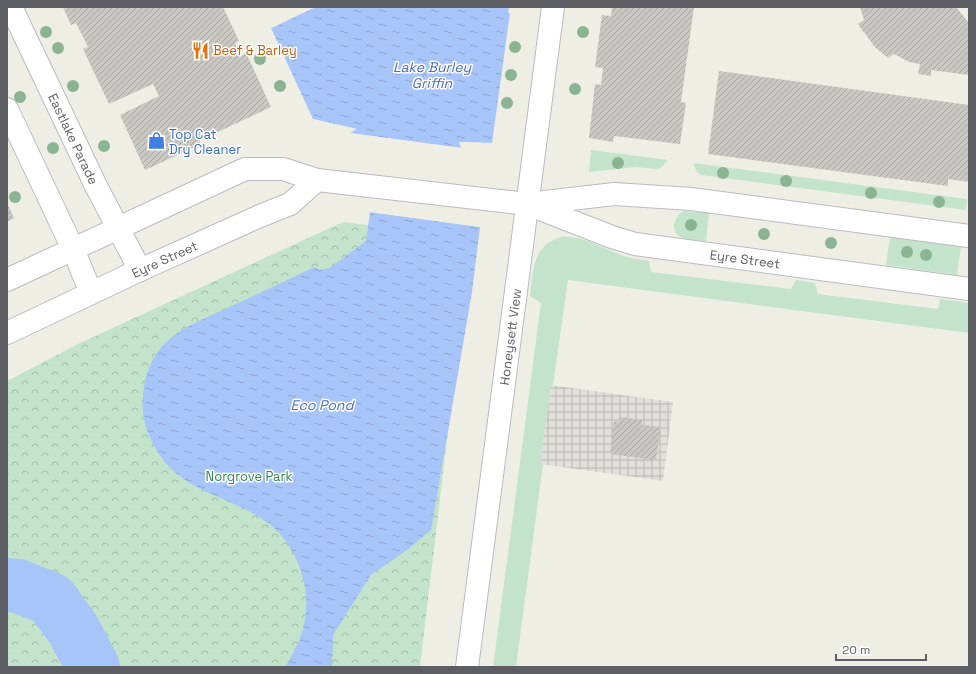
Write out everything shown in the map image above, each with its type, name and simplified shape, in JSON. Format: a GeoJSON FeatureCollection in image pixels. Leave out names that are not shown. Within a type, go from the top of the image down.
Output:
{"type":"FeatureCollection","features":[{"type":"Feature","properties":{"kind":"street","name":"Eastlake Parade"},"geometry":{"type":"LineString","coordinates":[[11,7],[96,186],[140,270]]}},
{"type":"Feature","properties":{"kind":"street","name":"Honeysett View"},"geometry":{"type":"LineString","coordinates":[[467,667],[553,7]]}},
{"type":"Feature","properties":{"kind":"street"},"geometry":{"type":"LineString","coordinates":[[7,109],[73,249],[91,293]]}},
{"type":"Feature","properties":{"kind":"street","name":"Eyre Street"},"geometry":{"type":"LineString","coordinates":[[7,280],[245,169],[283,169],[317,180],[528,204],[600,233],[635,244],[969,289]]}},
{"type":"Feature","properties":{"kind":"street","name":"Eyre Street"},"geometry":{"type":"LineString","coordinates":[[7,333],[140,270],[290,204],[317,180]]}},
{"type":"Feature","properties":{"kind":"street","name":"Eyre Street"},"geometry":{"type":"LineString","coordinates":[[528,204],[614,194],[679,198],[969,236]]}},
{"type":"Feature","properties":{"kind":"shaded area"},"geometry":{"type":"Polygon","coordinates":[[[551,385],[673,402],[663,481],[540,464],[551,385]]]}},
{"type":"Feature","properties":{"kind":"green space"},"geometry":{"type":"Polygon","coordinates":[[[591,150],[668,160],[661,168],[655,169],[636,167],[589,172],[591,150]]]}},
{"type":"Feature","properties":{"kind":"green space"},"geometry":{"type":"Polygon","coordinates":[[[693,163],[967,199],[966,210],[701,175],[697,172],[693,163]]]}},
{"type":"Feature","properties":{"kind":"green space"},"geometry":{"type":"Polygon","coordinates":[[[684,211],[709,213],[706,241],[683,238],[676,233],[674,229],[675,221],[680,213],[684,211]]]}},
{"type":"Feature","properties":{"kind":"green space","name":"Norgrove Park"},"geometry":{"type":"Polygon","coordinates":[[[343,222],[471,238],[420,667],[7,667],[7,381],[78,344],[343,222]]]}},
{"type":"Feature","properties":{"kind":"green space"},"geometry":{"type":"Polygon","coordinates":[[[561,237],[577,238],[624,256],[649,261],[651,272],[791,289],[796,280],[815,283],[818,294],[938,309],[940,299],[969,303],[969,333],[568,280],[540,464],[543,464],[516,667],[493,667],[541,303],[530,296],[533,269],[539,253],[544,246],[561,237]]]}},
{"type":"Feature","properties":{"kind":"green space"},"geometry":{"type":"Polygon","coordinates":[[[890,237],[961,247],[957,275],[886,265],[890,237]]]}},
{"type":"Feature","properties":{"kind":"water","name":"Lake Burley Griffin"},"geometry":{"type":"Polygon","coordinates":[[[281,7],[509,7],[508,13],[510,13],[492,143],[459,142],[462,148],[349,133],[356,129],[313,119],[271,28],[286,21],[281,7]]]}},
{"type":"Feature","properties":{"kind":"water","name":"Eco Pond"},"geometry":{"type":"Polygon","coordinates":[[[370,212],[480,227],[472,292],[431,530],[407,550],[371,575],[333,635],[332,667],[285,667],[300,639],[305,619],[305,587],[298,562],[285,540],[273,527],[240,507],[191,484],[176,473],[163,460],[147,431],[143,414],[145,379],[155,356],[171,338],[184,329],[314,267],[320,270],[330,268],[366,241],[370,212]]]}},
{"type":"Feature","properties":{"kind":"pier"},"geometry":{"type":"Polygon","coordinates":[[[279,7],[316,7],[269,29],[270,26],[284,20],[279,7]]]}},
{"type":"Feature","properties":{"kind":"pier"},"geometry":{"type":"Polygon","coordinates":[[[313,119],[357,129],[350,133],[461,148],[459,142],[492,143],[492,145],[462,144],[464,148],[462,150],[349,135],[347,132],[351,130],[314,121],[313,119]]]}},
{"type":"Feature","properties":{"kind":"pier"},"geometry":{"type":"Polygon","coordinates":[[[370,210],[481,225],[480,227],[370,212],[370,210]]]}},
{"type":"Feature","properties":{"kind":"building"},"geometry":{"type":"Polygon","coordinates":[[[63,7],[223,7],[239,41],[235,43],[241,56],[246,53],[271,107],[199,141],[201,144],[145,170],[120,115],[159,96],[153,84],[109,104],[83,49],[88,47],[76,23],[71,25],[63,7]]]}},
{"type":"Feature","properties":{"kind":"building"},"geometry":{"type":"Polygon","coordinates":[[[612,7],[694,7],[681,102],[686,103],[680,144],[614,136],[613,142],[589,138],[595,84],[601,85],[603,68],[595,67],[602,15],[611,16],[612,7]]]}},
{"type":"Feature","properties":{"kind":"building"},"geometry":{"type":"Polygon","coordinates":[[[860,7],[956,7],[969,23],[969,75],[931,70],[931,76],[918,74],[920,64],[909,62],[894,54],[888,58],[875,47],[858,24],[864,20],[860,7]]]}},
{"type":"Feature","properties":{"kind":"building"},"geometry":{"type":"Polygon","coordinates":[[[719,71],[969,105],[969,182],[948,179],[948,186],[708,154],[719,71]]]}},
{"type":"Feature","properties":{"kind":"building"},"geometry":{"type":"Polygon","coordinates":[[[7,203],[14,218],[7,222],[7,203]]]}},
{"type":"Feature","properties":{"kind":"building"},"geometry":{"type":"Polygon","coordinates":[[[620,417],[642,420],[642,425],[661,427],[656,460],[610,454],[614,421],[619,422],[620,417]]]}},
{"type":"Feature","properties":{"kind":"waterway"},"geometry":{"type":"LineString","coordinates":[[7,585],[18,586],[51,599],[73,629],[93,667]]}},
{"type":"Feature","properties":{"kind":"place","name":"Beef & Barley"},"geometry":{"type":"Point","coordinates":[200,50]}},
{"type":"Feature","properties":{"kind":"place","name":"Top Cat Dry Cleaner"},"geometry":{"type":"Point","coordinates":[156,141]}}]}
